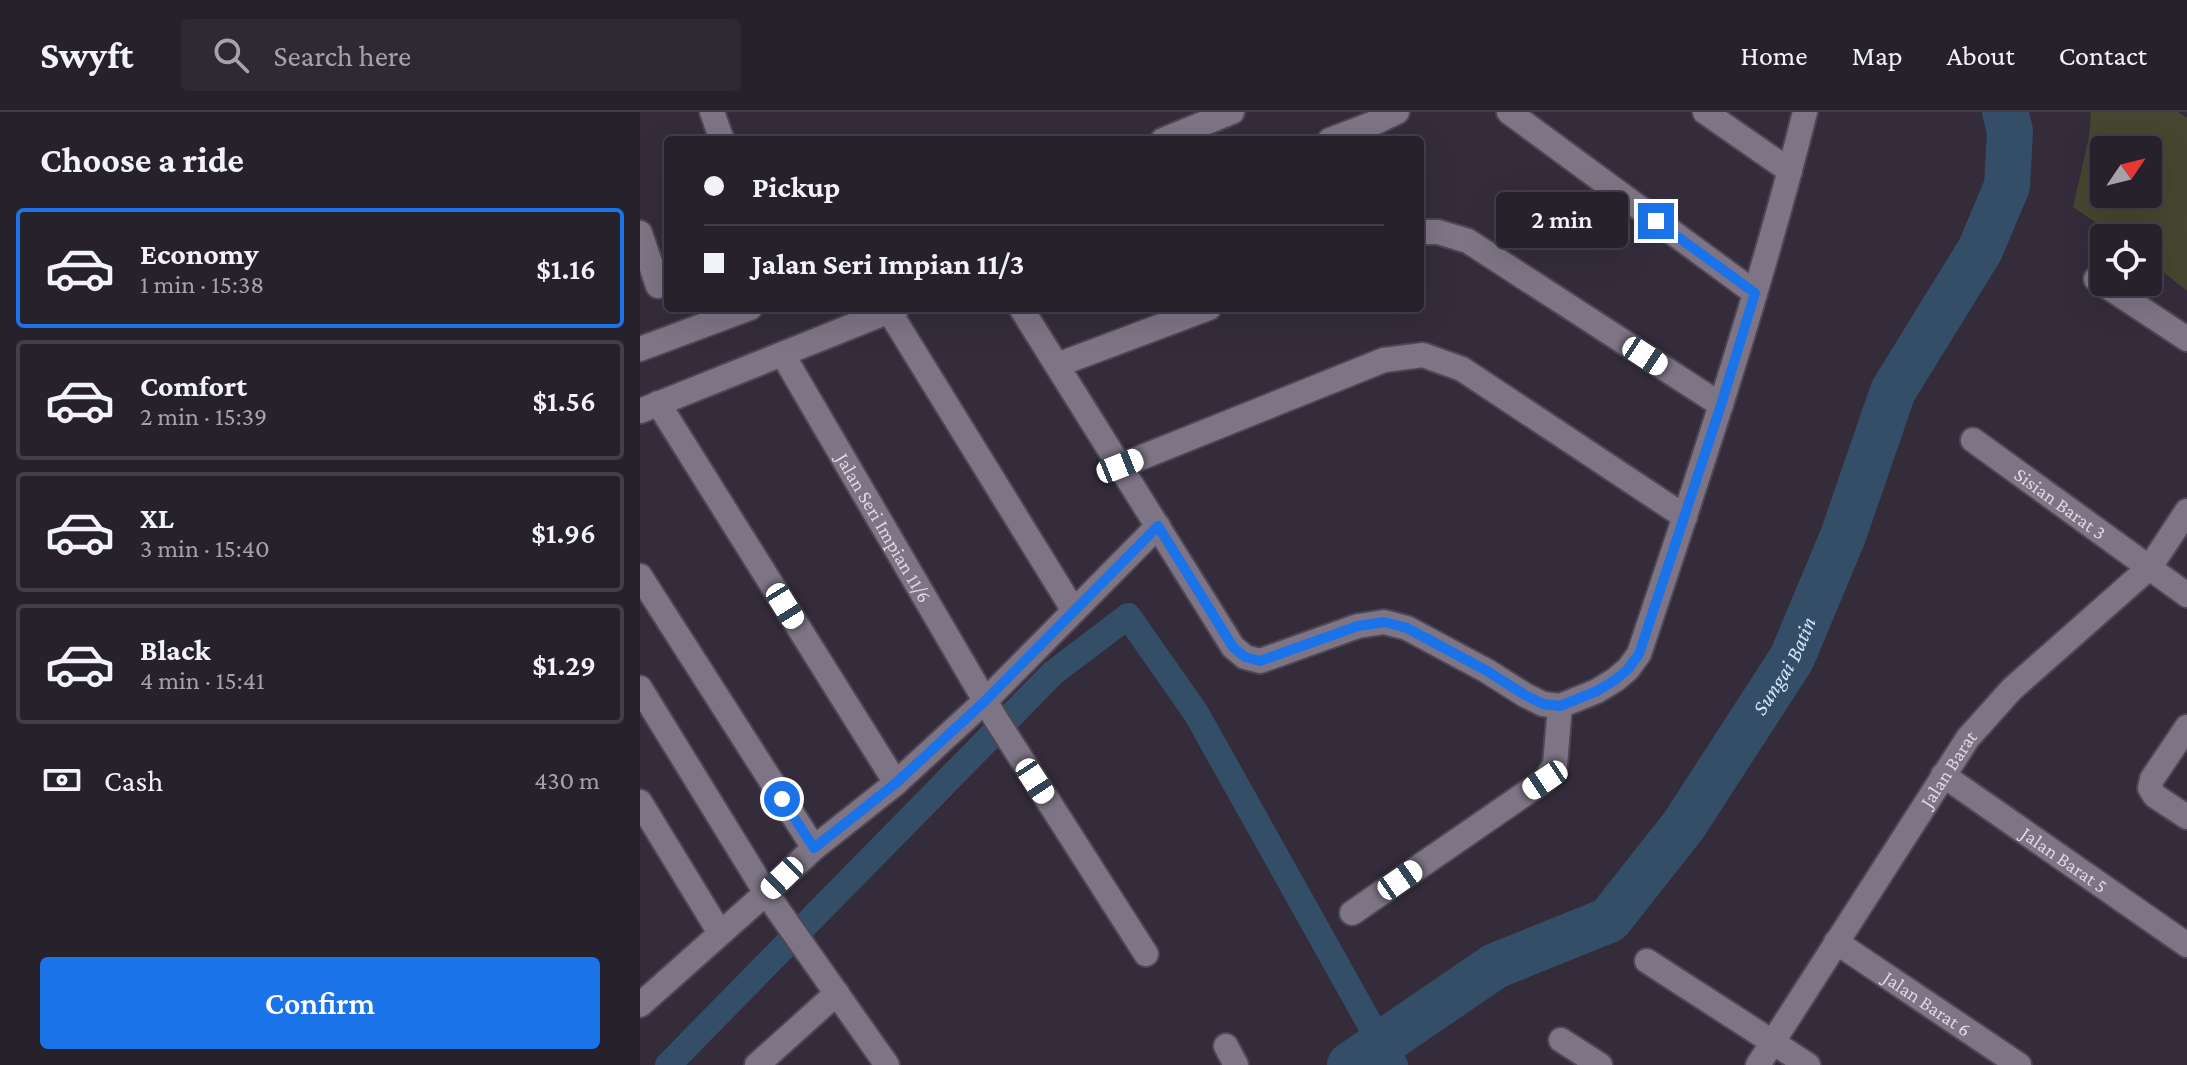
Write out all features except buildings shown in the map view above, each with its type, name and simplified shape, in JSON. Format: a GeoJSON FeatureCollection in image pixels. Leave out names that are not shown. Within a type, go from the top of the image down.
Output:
{"type":"FeatureCollection","features":[{"type":"Feature","properties":{"kind":"street"},"geometry":{"type":"LineString","coordinates":[[712,112],[721,136]]}},
{"type":"Feature","properties":{"kind":"street"},"geometry":{"type":"LineString","coordinates":[[1173,136],[1232,112]]}},
{"type":"Feature","properties":{"kind":"street"},"geometry":{"type":"LineString","coordinates":[[1340,136],[1397,112]]}},
{"type":"Feature","properties":{"kind":"street"},"geometry":{"type":"LineString","coordinates":[[1509,112],[1755,293]]}},
{"type":"Feature","properties":{"kind":"street"},"geometry":{"type":"LineString","coordinates":[[1705,112],[1790,171]]}},
{"type":"Feature","properties":{"kind":"street"},"geometry":{"type":"LineString","coordinates":[[1024,312],[1233,647],[1245,657],[1260,661],[1358,626],[1384,622],[1407,628],[1543,704],[1560,706],[1615,680],[1639,654],[1721,405],[1805,112]]}},
{"type":"Feature","properties":{"kind":"street"},"geometry":{"type":"LineString","coordinates":[[1424,232],[1438,232],[1468,241],[1721,405]]}},
{"type":"Feature","properties":{"kind":"street"},"geometry":{"type":"LineString","coordinates":[[640,233],[655,287]]}},
{"type":"Feature","properties":{"kind":"street"},"geometry":{"type":"LineString","coordinates":[[2122,296],[2187,339]]}},
{"type":"Feature","properties":{"kind":"street"},"geometry":{"type":"LineString","coordinates":[[640,349],[739,312]]}},
{"type":"Feature","properties":{"kind":"street"},"geometry":{"type":"LineString","coordinates":[[888,312],[649,407],[896,783]]}},
{"type":"Feature","properties":{"kind":"street"},"geometry":{"type":"LineString","coordinates":[[894,312],[1074,611]]}},
{"type":"Feature","properties":{"kind":"street"},"geometry":{"type":"LineString","coordinates":[[1057,365],[1198,312]]}},
{"type":"Feature","properties":{"kind":"street","name":"Jalan Seri Impian 11/6"},"geometry":{"type":"LineString","coordinates":[[783,355],[989,709],[1146,954]]}},
{"type":"Feature","properties":{"kind":"street"},"geometry":{"type":"LineString","coordinates":[[1120,466],[1384,360],[1423,355],[1462,369],[1685,517]]}},
{"type":"Feature","properties":{"kind":"street","name":"Sisian Barat 3"},"geometry":{"type":"LineString","coordinates":[[1973,440],[2187,595]]}},
{"type":"Feature","properties":{"kind":"street","name":"Jalan Barat"},"geometry":{"type":"LineString","coordinates":[[1758,1065],[1968,738],[2012,689],[2150,567],[2187,511]]}},
{"type":"Feature","properties":{"kind":"street"},"geometry":{"type":"LineString","coordinates":[[640,1005],[720,933],[773,902],[814,848],[989,709],[1074,611],[1158,526]]}},
{"type":"Feature","properties":{"kind":"street"},"geometry":{"type":"LineString","coordinates":[[640,576],[814,848]]}},
{"type":"Feature","properties":{"kind":"street"},"geometry":{"type":"LineString","coordinates":[[640,688],[773,902],[887,1065]]}},
{"type":"Feature","properties":{"kind":"street"},"geometry":{"type":"LineString","coordinates":[[1352,913],[1545,780],[1555,765],[1560,706]]}},
{"type":"Feature","properties":{"kind":"street"},"geometry":{"type":"LineString","coordinates":[[2187,727],[2152,779],[2150,788],[2155,796],[2187,817]]}},
{"type":"Feature","properties":{"kind":"street","name":"Jalan Barat 5"},"geometry":{"type":"LineString","coordinates":[[1943,775],[2187,945]]}},
{"type":"Feature","properties":{"kind":"street"},"geometry":{"type":"LineString","coordinates":[[640,802],[720,933]]}},
{"type":"Feature","properties":{"kind":"street","name":"Jalan Barat 6"},"geometry":{"type":"LineString","coordinates":[[1836,942],[2019,1065]]}},
{"type":"Feature","properties":{"kind":"street"},"geometry":{"type":"LineString","coordinates":[[1647,961],[1808,1065]]}},
{"type":"Feature","properties":{"kind":"street"},"geometry":{"type":"LineString","coordinates":[[757,1065],[837,993]]}},
{"type":"Feature","properties":{"kind":"street"},"geometry":{"type":"LineString","coordinates":[[1561,1040],[1600,1065]]}},
{"type":"Feature","properties":{"kind":"green space"},"geometry":{"type":"Polygon","coordinates":[[[2091,112],[2178,112],[2187,118],[2187,291],[2162,271],[2162,224],[2098,224],[2073,207],[2089,137],[2091,112]]]}},
{"type":"Feature","properties":{"kind":"waterway","name":"Sungai Batin"},"geometry":{"type":"LineString","coordinates":[[1350,1065],[1495,966],[1609,920],[1684,825],[1792,658],[1843,536],[1893,391],[1980,250],[2007,186],[2010,131],[2005,112]]}},
{"type":"Feature","properties":{"kind":"waterway"},"geometry":{"type":"LineString","coordinates":[[668,1065],[1053,673],[1128,616],[1196,713],[1395,1065]]}},
{"type":"Feature","properties":{"kind":"route"},"geometry":{"type":"LineString","coordinates":[[782,799],[814,848],[896,783],[985,701],[1158,526],[1233,647],[1245,657],[1260,661],[1358,626],[1384,622],[1407,628],[1543,704],[1560,706],[1615,680],[1639,654],[1755,293],[1656,221]]}}]}
